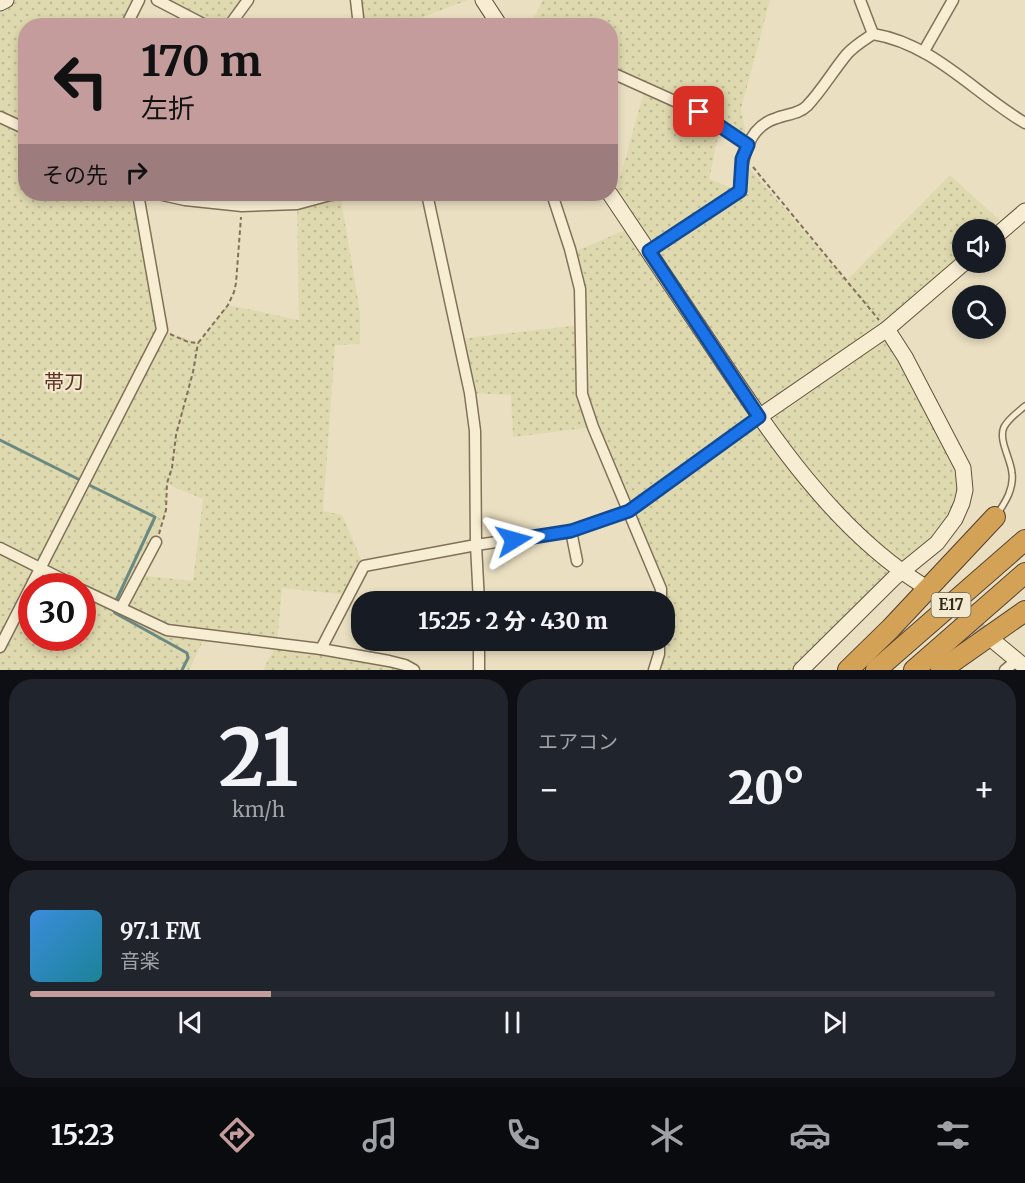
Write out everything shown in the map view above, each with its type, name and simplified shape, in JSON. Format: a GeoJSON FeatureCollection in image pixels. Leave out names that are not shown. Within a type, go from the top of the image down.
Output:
{"type":"FeatureCollection","features":[{"type":"Feature","properties":{"kind":"highway"},"geometry":{"type":"LineString","coordinates":[[848,670],[891,628],[995,517]]}},
{"type":"Feature","properties":{"kind":"highway","name":"E17"},"geometry":{"type":"LineString","coordinates":[[876,670],[1025,540]]}},
{"type":"Feature","properties":{"kind":"highway","name":"E17"},"geometry":{"type":"LineString","coordinates":[[914,670],[1025,573]]}},
{"type":"Feature","properties":{"kind":"highway"},"geometry":{"type":"LineString","coordinates":[[941,670],[1025,610]]}},
{"type":"Feature","properties":{"kind":"street"},"geometry":{"type":"LineString","coordinates":[[0,3],[6,0]]}},
{"type":"Feature","properties":{"kind":"street"},"geometry":{"type":"LineString","coordinates":[[130,18],[139,0]]}},
{"type":"Feature","properties":{"kind":"street"},"geometry":{"type":"LineString","coordinates":[[157,0],[192,18]]}},
{"type":"Feature","properties":{"kind":"street"},"geometry":{"type":"LineString","coordinates":[[235,18],[248,0]]}},
{"type":"Feature","properties":{"kind":"street"},"geometry":{"type":"LineString","coordinates":[[356,0],[358,18]]}},
{"type":"Feature","properties":{"kind":"street"},"geometry":{"type":"LineString","coordinates":[[860,0],[873,34]]}},
{"type":"Feature","properties":{"kind":"street"},"geometry":{"type":"LineString","coordinates":[[924,51],[953,0]]}},
{"type":"Feature","properties":{"kind":"street"},"geometry":{"type":"LineString","coordinates":[[488,3],[496,18]]}},
{"type":"Feature","properties":{"kind":"street"},"geometry":{"type":"LineString","coordinates":[[649,251],[740,191],[742,159],[756,130],[774,118],[793,114],[805,108],[848,52],[873,34],[898,40],[924,51],[1005,112],[1025,123]]}},
{"type":"Feature","properties":{"kind":"street"},"geometry":{"type":"LineString","coordinates":[[618,76],[699,112],[748,145]]}},
{"type":"Feature","properties":{"kind":"street"},"geometry":{"type":"LineString","coordinates":[[0,117],[18,125]]}},
{"type":"Feature","properties":{"kind":"street"},"geometry":{"type":"LineString","coordinates":[[0,646],[162,330],[139,201]]}},
{"type":"Feature","properties":{"kind":"street"},"geometry":{"type":"LineString","coordinates":[[194,201],[242,206],[297,204],[308,201]]}},
{"type":"Feature","properties":{"kind":"street"},"geometry":{"type":"LineString","coordinates":[[429,201],[469,382],[475,431],[478,591]]}},
{"type":"Feature","properties":{"kind":"street"},"geometry":{"type":"LineString","coordinates":[[554,201],[580,289],[582,394],[593,427],[661,591]]}},
{"type":"Feature","properties":{"kind":"street"},"geometry":{"type":"LineString","coordinates":[[615,201],[759,417],[821,497],[901,572],[922,585]]}},
{"type":"Feature","properties":{"kind":"street"},"geometry":{"type":"LineString","coordinates":[[1006,228],[1025,212]]}},
{"type":"Feature","properties":{"kind":"street"},"geometry":{"type":"LineString","coordinates":[[321,649],[364,566],[476,545],[571,531],[629,511],[886,329],[952,273]]}},
{"type":"Feature","properties":{"kind":"street"},"geometry":{"type":"LineString","coordinates":[[801,670],[901,572],[937,543],[946,533],[962,502],[965,479],[963,468],[905,357],[886,329]]}},
{"type":"Feature","properties":{"kind":"street"},"geometry":{"type":"LineString","coordinates":[[571,531],[577,561]]}},
{"type":"Feature","properties":{"kind":"street"},"geometry":{"type":"LineString","coordinates":[[121,608],[156,542]]}},
{"type":"Feature","properties":{"kind":"street"},"geometry":{"type":"LineString","coordinates":[[0,548],[48,573]]}},
{"type":"Feature","properties":{"kind":"street"},"geometry":{"type":"LineString","coordinates":[[96,596],[167,630],[321,649],[386,665],[405,664],[414,670]]}},
{"type":"Feature","properties":{"kind":"street"},"geometry":{"type":"LineString","coordinates":[[996,643],[1015,666]]}},
{"type":"Feature","properties":{"kind":"street"},"geometry":{"type":"LineString","coordinates":[[479,651],[479,670]]}},
{"type":"Feature","properties":{"kind":"street"},"geometry":{"type":"LineString","coordinates":[[654,670],[659,651]]}},
{"type":"Feature","properties":{"kind":"lane"},"geometry":{"type":"LineString","coordinates":[[995,517],[1008,497],[1012,481],[1010,460],[1002,436],[1003,430],[1008,421],[1025,406]]}},
{"type":"Feature","properties":{"kind":"path"},"geometry":{"type":"LineString","coordinates":[[742,159],[752,167],[886,329]]}},
{"type":"Feature","properties":{"kind":"path"},"geometry":{"type":"LineString","coordinates":[[156,542],[166,510],[167,483],[172,468],[176,435],[193,372],[198,343],[228,305],[234,292],[242,206]]}},
{"type":"Feature","properties":{"kind":"path"},"geometry":{"type":"LineString","coordinates":[[162,330],[188,342],[198,343]]}},
{"type":"Feature","properties":{"kind":"shaded area"},"geometry":{"type":"Polygon","coordinates":[[[6,0],[138,0],[129,18],[18,18],[18,201],[139,201],[162,330],[198,343],[228,305],[299,320],[297,204],[310,201],[341,201],[360,312],[360,344],[335,345],[323,511],[342,515],[364,566],[349,595],[282,588],[277,643],[414,670],[263,670],[277,644],[206,634],[189,670],[0,670],[0,3],[6,0]],[[167,484],[166,510],[156,542],[139,575],[193,581],[203,499],[167,484]]]}},
{"type":"Feature","properties":{"kind":"shaded area"},"geometry":{"type":"Polygon","coordinates":[[[157,0],[249,0],[236,18],[193,18],[157,0]]]}},
{"type":"Feature","properties":{"kind":"shaded area"},"geometry":{"type":"Polygon","coordinates":[[[356,0],[468,0],[420,18],[358,18],[356,0]]]}},
{"type":"Feature","properties":{"kind":"shaded area"},"geometry":{"type":"Polygon","coordinates":[[[543,0],[770,0],[741,109],[748,145],[720,127],[709,179],[739,191],[742,159],[846,281],[950,175],[998,219],[952,219],[952,266],[887,329],[963,468],[955,519],[801,670],[654,670],[657,651],[675,651],[675,591],[660,591],[593,427],[513,437],[511,395],[470,393],[459,339],[580,325],[572,253],[632,227],[615,201],[618,201],[618,185],[645,88],[618,75],[618,18],[534,18],[543,0]]]}},
{"type":"Feature","properties":{"kind":"waterway"},"geometry":{"type":"LineString","coordinates":[[0,440],[82,481]]}},
{"type":"Feature","properties":{"kind":"waterway"},"geometry":{"type":"LineString","coordinates":[[87,484],[155,517],[115,603]]}},
{"type":"Feature","properties":{"kind":"waterway"},"geometry":{"type":"LineString","coordinates":[[113,609],[115,613],[187,653],[188,658],[182,670]]}},
{"type":"Feature","properties":{"kind":"tunnel"},"geometry":{"type":"LineString","coordinates":[[922,585],[996,643]]}},
{"type":"Feature","properties":{"kind":"district","name":"帯刀"},"geometry":{"type":"Point","coordinates":[64,382]}},
{"type":"Feature","properties":{"kind":"route"},"geometry":{"type":"LineString","coordinates":[[514,540],[571,531],[629,511],[759,417],[649,251],[740,191],[742,159],[748,145],[699,112]]}}]}
